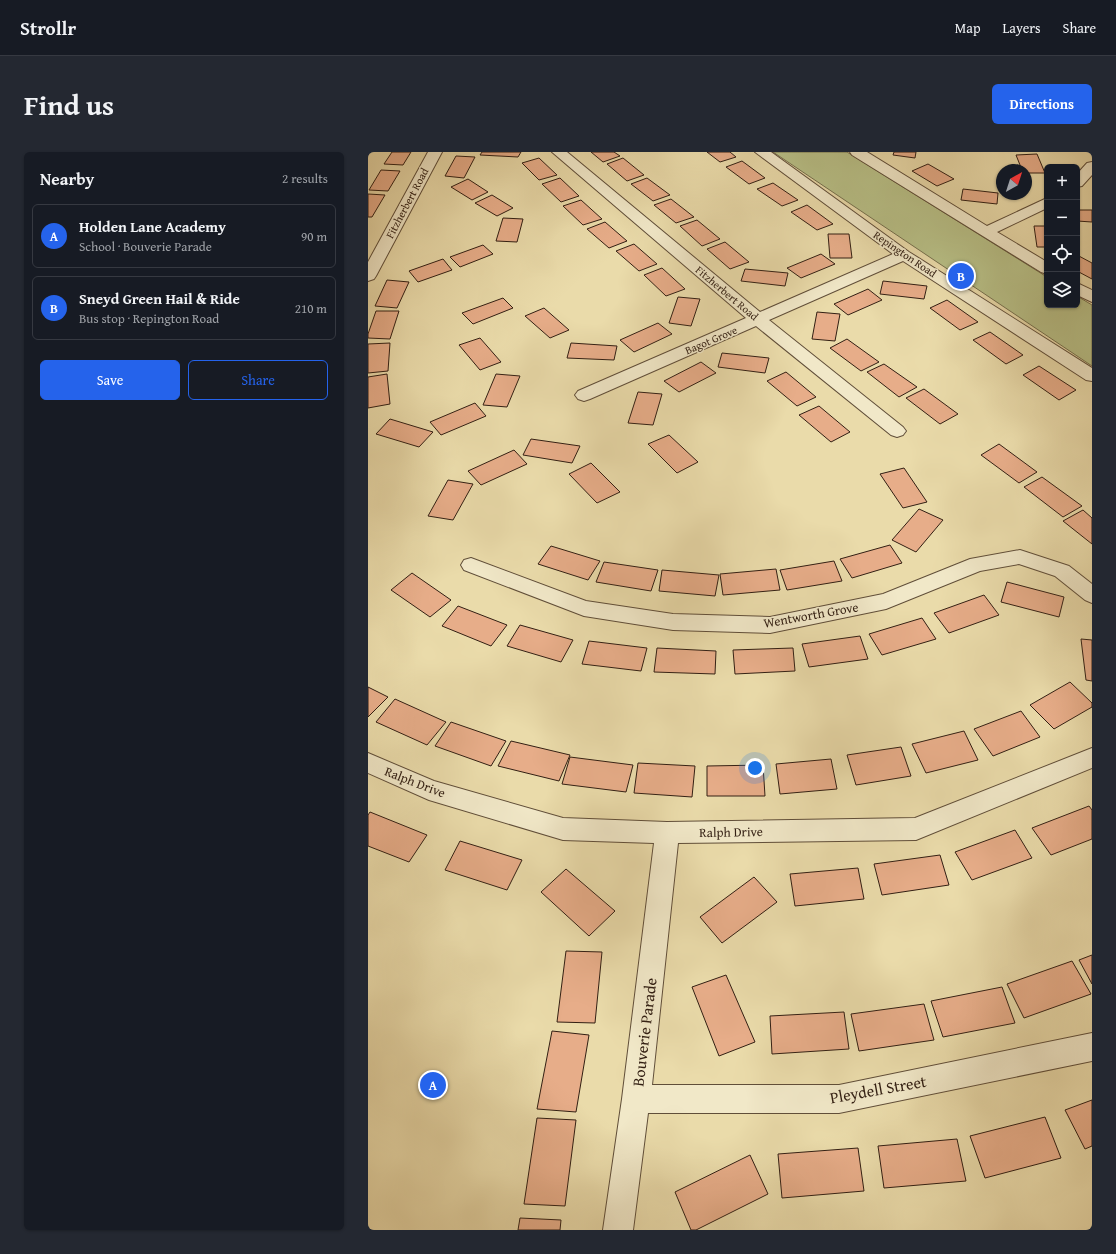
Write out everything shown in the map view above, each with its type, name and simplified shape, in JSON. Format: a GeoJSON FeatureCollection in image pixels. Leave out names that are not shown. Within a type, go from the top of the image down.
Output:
{"type":"FeatureCollection","features":[{"type":"Feature","properties":{"kind":"street","name":"Fitzherbert Road"},"geometry":{"type":"LineString","coordinates":[[368,276],[435,152]]}},
{"type":"Feature","properties":{"kind":"street","name":"Fitzherbert Road"},"geometry":{"type":"LineString","coordinates":[[560,152],[759,320],[897,430]]}},
{"type":"Feature","properties":{"kind":"street","name":"Repington Road"},"geometry":{"type":"LineString","coordinates":[[762,152],[904,255],[1092,376]]}},
{"type":"Feature","properties":{"kind":"street"},"geometry":{"type":"LineString","coordinates":[[857,152],[1044,267]]}},
{"type":"Feature","properties":{"kind":"street"},"geometry":{"type":"LineString","coordinates":[[1080,180],[1092,166]]}},
{"type":"Feature","properties":{"kind":"street"},"geometry":{"type":"LineString","coordinates":[[1080,184],[1092,189]]}},
{"type":"Feature","properties":{"kind":"street"},"geometry":{"type":"LineString","coordinates":[[987,231],[1030,212],[1044,204]]}},
{"type":"Feature","properties":{"kind":"street","name":"Bagot Grove"},"geometry":{"type":"LineString","coordinates":[[584,396],[904,255]]}},
{"type":"Feature","properties":{"kind":"street"},"geometry":{"type":"LineString","coordinates":[[1080,290],[1092,297]]}},
{"type":"Feature","properties":{"kind":"street","name":"Wentworth Grove"},"geometry":{"type":"LineString","coordinates":[[471,565],[584,608],[672,622],[770,625],[886,601],[977,564],[1020,557],[1062,571],[1092,595]]}},
{"type":"Feature","properties":{"kind":"street","name":"Ralph Drive"},"geometry":{"type":"LineString","coordinates":[[368,763],[430,790],[563,829],[668,833],[916,829],[1092,758]]}},
{"type":"Feature","properties":{"kind":"street","name":"Bouverie Parade"},"geometry":{"type":"LineString","coordinates":[[618,1230],[636,1099],[668,833]]}},
{"type":"Feature","properties":{"kind":"street","name":"Pleydell Street"},"geometry":{"type":"LineString","coordinates":[[636,1099],[839,1099],[1092,1047]]}},
{"type":"Feature","properties":{"kind":"green space"},"geometry":{"type":"Polygon","coordinates":[[[773,152],[847,152],[1044,275],[1044,308],[1080,308],[1080,298],[1092,305],[1092,366],[773,152]]]}},
{"type":"Feature","properties":{"kind":"building"},"geometry":{"type":"Polygon","coordinates":[[[392,152],[411,152],[403,165],[384,164],[392,152]]]}},
{"type":"Feature","properties":{"kind":"building"},"geometry":{"type":"Polygon","coordinates":[[[482,152],[521,152],[518,157],[480,155],[482,152]]]}},
{"type":"Feature","properties":{"kind":"building"},"geometry":{"type":"Polygon","coordinates":[[[591,152],[614,152],[620,156],[603,162],[591,152]]]}},
{"type":"Feature","properties":{"kind":"building"},"geometry":{"type":"Polygon","coordinates":[[[707,152],[730,152],[736,157],[720,162],[707,152]]]}},
{"type":"Feature","properties":{"kind":"building"},"geometry":{"type":"Polygon","coordinates":[[[894,152],[916,152],[915,158],[893,155],[894,152]]]}},
{"type":"Feature","properties":{"kind":"building"},"geometry":{"type":"Polygon","coordinates":[[[1037,154],[1044,173],[1032,173],[1032,164],[1020,164],[1016,155],[1037,154]]]}},
{"type":"Feature","properties":{"kind":"building"},"geometry":{"type":"Polygon","coordinates":[[[456,156],[475,157],[464,178],[445,176],[456,156]]]}},
{"type":"Feature","properties":{"kind":"building"},"geometry":{"type":"Polygon","coordinates":[[[539,158],[557,175],[539,180],[522,163],[539,158]]]}},
{"type":"Feature","properties":{"kind":"building"},"geometry":{"type":"Polygon","coordinates":[[[623,158],[644,175],[627,181],[607,164],[623,158]]]}},
{"type":"Feature","properties":{"kind":"building"},"geometry":{"type":"Polygon","coordinates":[[[742,161],[765,178],[749,184],[726,167],[742,161]]]}},
{"type":"Feature","properties":{"kind":"building"},"geometry":{"type":"Polygon","coordinates":[[[928,164],[954,179],[937,186],[912,171],[928,164]]]}},
{"type":"Feature","properties":{"kind":"building"},"geometry":{"type":"Polygon","coordinates":[[[381,170],[400,171],[388,191],[369,190],[381,170]]]}},
{"type":"Feature","properties":{"kind":"building"},"geometry":{"type":"Polygon","coordinates":[[[560,178],[579,196],[561,202],[542,184],[560,178]]]}},
{"type":"Feature","properties":{"kind":"building"},"geometry":{"type":"Polygon","coordinates":[[[647,178],[670,195],[653,201],[631,184],[647,178]]]}},
{"type":"Feature","properties":{"kind":"building"},"geometry":{"type":"Polygon","coordinates":[[[468,179],[488,192],[472,200],[451,187],[468,179]]]}},
{"type":"Feature","properties":{"kind":"building"},"geometry":{"type":"Polygon","coordinates":[[[773,183],[798,200],[782,206],[757,189],[773,183]]]}},
{"type":"Feature","properties":{"kind":"building"},"geometry":{"type":"Polygon","coordinates":[[[963,189],[996,193],[996,200],[997,200],[997,204],[961,200],[963,189]]]}},
{"type":"Feature","properties":{"kind":"building"},"geometry":{"type":"Polygon","coordinates":[[[368,194],[385,195],[372,217],[368,217],[368,194]]]}},
{"type":"Feature","properties":{"kind":"building"},"geometry":{"type":"Polygon","coordinates":[[[492,195],[513,208],[497,216],[475,203],[492,195]]]}},
{"type":"Feature","properties":{"kind":"building"},"geometry":{"type":"Polygon","coordinates":[[[671,199],[694,217],[676,223],[654,205],[671,199]]]}},
{"type":"Feature","properties":{"kind":"building"},"geometry":{"type":"Polygon","coordinates":[[[581,200],[602,219],[583,225],[563,206],[581,200]]]}},
{"type":"Feature","properties":{"kind":"building"},"geometry":{"type":"Polygon","coordinates":[[[807,205],[833,224],[817,230],[791,212],[807,205]]]}},
{"type":"Feature","properties":{"kind":"building"},"geometry":{"type":"Polygon","coordinates":[[[1080,210],[1092,210],[1092,222],[1080,221],[1080,210]]]}},
{"type":"Feature","properties":{"kind":"building"},"geometry":{"type":"Polygon","coordinates":[[[503,218],[523,219],[517,242],[496,241],[503,218]]]}},
{"type":"Feature","properties":{"kind":"building"},"geometry":{"type":"Polygon","coordinates":[[[697,220],[720,239],[702,246],[680,226],[697,220]]]}},
{"type":"Feature","properties":{"kind":"building"},"geometry":{"type":"Polygon","coordinates":[[[605,222],[627,241],[609,248],[587,229],[605,222]]]}},
{"type":"Feature","properties":{"kind":"building"},"geometry":{"type":"Polygon","coordinates":[[[1034,226],[1044,226],[1044,247],[1037,247],[1034,226]]]}},
{"type":"Feature","properties":{"kind":"building"},"geometry":{"type":"Polygon","coordinates":[[[828,234],[849,234],[852,258],[830,258],[828,234]]]}},
{"type":"Feature","properties":{"kind":"building"},"geometry":{"type":"Polygon","coordinates":[[[725,242],[749,262],[730,269],[707,249],[725,242]]]}},
{"type":"Feature","properties":{"kind":"building"},"geometry":{"type":"Polygon","coordinates":[[[634,244],[657,264],[639,271],[616,251],[634,244]]]}},
{"type":"Feature","properties":{"kind":"building"},"geometry":{"type":"Polygon","coordinates":[[[483,245],[493,254],[460,267],[450,257],[483,245]]]}},
{"type":"Feature","properties":{"kind":"building"},"geometry":{"type":"Polygon","coordinates":[[[821,254],[835,264],[801,278],[787,268],[821,254]]]}},
{"type":"Feature","properties":{"kind":"building"},"geometry":{"type":"Polygon","coordinates":[[[1080,257],[1092,263],[1092,279],[1080,273],[1080,257]]]}},
{"type":"Feature","properties":{"kind":"building"},"geometry":{"type":"Polygon","coordinates":[[[443,259],[452,270],[418,282],[409,271],[443,259]]]}},
{"type":"Feature","properties":{"kind":"building"},"geometry":{"type":"Polygon","coordinates":[[[662,268],[685,289],[666,296],[644,275],[662,268]]]}},
{"type":"Feature","properties":{"kind":"building"},"geometry":{"type":"Polygon","coordinates":[[[745,269],[788,273],[785,286],[741,281],[745,269]]]}},
{"type":"Feature","properties":{"kind":"building"},"geometry":{"type":"Polygon","coordinates":[[[387,280],[409,282],[397,308],[375,306],[387,280]]]}},
{"type":"Feature","properties":{"kind":"building"},"geometry":{"type":"Polygon","coordinates":[[[883,281],[927,286],[924,299],[880,294],[883,281]]]}},
{"type":"Feature","properties":{"kind":"building"},"geometry":{"type":"Polygon","coordinates":[[[868,289],[882,300],[848,315],[834,304],[868,289]]]}},
{"type":"Feature","properties":{"kind":"building"},"geometry":{"type":"Polygon","coordinates":[[[678,297],[700,299],[691,326],[669,323],[678,297]]]}},
{"type":"Feature","properties":{"kind":"building"},"geometry":{"type":"Polygon","coordinates":[[[503,298],[513,308],[473,324],[462,313],[503,298]]]}},
{"type":"Feature","properties":{"kind":"building"},"geometry":{"type":"Polygon","coordinates":[[[947,300],[978,322],[960,330],[930,308],[947,300]]]}},
{"type":"Feature","properties":{"kind":"building"},"geometry":{"type":"Polygon","coordinates":[[[544,308],[569,330],[550,338],[525,316],[544,308]]]}},
{"type":"Feature","properties":{"kind":"building"},"geometry":{"type":"Polygon","coordinates":[[[376,311],[399,311],[390,339],[368,338],[376,311]]]}},
{"type":"Feature","properties":{"kind":"building"},"geometry":{"type":"Polygon","coordinates":[[[817,312],[840,314],[835,341],[812,339],[817,312]]]}},
{"type":"Feature","properties":{"kind":"building"},"geometry":{"type":"Polygon","coordinates":[[[658,323],[672,334],[634,352],[620,340],[658,323]]]}},
{"type":"Feature","properties":{"kind":"building"},"geometry":{"type":"Polygon","coordinates":[[[990,332],[1023,355],[1006,364],[973,340],[990,332]]]}},
{"type":"Feature","properties":{"kind":"building"},"geometry":{"type":"Polygon","coordinates":[[[480,338],[501,362],[480,370],[459,345],[480,338]]]}},
{"type":"Feature","properties":{"kind":"building"},"geometry":{"type":"Polygon","coordinates":[[[847,339],[879,362],[861,371],[830,348],[847,339]]]}},
{"type":"Feature","properties":{"kind":"building"},"geometry":{"type":"Polygon","coordinates":[[[390,343],[388,371],[368,373],[368,344],[390,343]]]}},
{"type":"Feature","properties":{"kind":"building"},"geometry":{"type":"Polygon","coordinates":[[[571,343],[617,346],[614,360],[567,358],[571,343]]]}},
{"type":"Feature","properties":{"kind":"building"},"geometry":{"type":"Polygon","coordinates":[[[722,353],[769,358],[765,373],[718,367],[722,353]]]}},
{"type":"Feature","properties":{"kind":"building"},"geometry":{"type":"Polygon","coordinates":[[[701,362],[716,373],[679,392],[664,381],[701,362]]]}},
{"type":"Feature","properties":{"kind":"building"},"geometry":{"type":"Polygon","coordinates":[[[884,364],[917,387],[899,397],[867,372],[884,364]]]}},
{"type":"Feature","properties":{"kind":"building"},"geometry":{"type":"Polygon","coordinates":[[[1039,366],[1076,390],[1059,400],[1023,375],[1039,366]]]}},
{"type":"Feature","properties":{"kind":"building"},"geometry":{"type":"Polygon","coordinates":[[[786,372],[816,397],[797,406],[767,381],[786,372]]]}},
{"type":"Feature","properties":{"kind":"building"},"geometry":{"type":"Polygon","coordinates":[[[387,374],[390,404],[368,408],[368,377],[387,374]]]}},
{"type":"Feature","properties":{"kind":"building"},"geometry":{"type":"Polygon","coordinates":[[[496,374],[520,376],[507,407],[483,405],[496,374]]]}},
{"type":"Feature","properties":{"kind":"building"},"geometry":{"type":"Polygon","coordinates":[[[924,389],[958,414],[940,424],[906,398],[924,389]]]}},
{"type":"Feature","properties":{"kind":"building"},"geometry":{"type":"Polygon","coordinates":[[[638,392],[662,394],[653,425],[628,423],[638,392]]]}},
{"type":"Feature","properties":{"kind":"building"},"geometry":{"type":"Polygon","coordinates":[[[475,403],[486,416],[441,435],[430,422],[475,403]]]}},
{"type":"Feature","properties":{"kind":"building"},"geometry":{"type":"Polygon","coordinates":[[[819,406],[850,432],[831,442],[799,415],[819,406]]]}},
{"type":"Feature","properties":{"kind":"building"},"geometry":{"type":"Polygon","coordinates":[[[390,419],[433,432],[419,447],[376,434],[390,419]]]}},
{"type":"Feature","properties":{"kind":"building"},"geometry":{"type":"Polygon","coordinates":[[[669,435],[698,462],[677,473],[648,444],[669,435]]]}},
{"type":"Feature","properties":{"kind":"building"},"geometry":{"type":"Polygon","coordinates":[[[531,439],[580,446],[572,463],[523,455],[531,439]]]}},
{"type":"Feature","properties":{"kind":"building"},"geometry":{"type":"Polygon","coordinates":[[[999,444],[1037,472],[1019,483],[981,455],[999,444]]]}},
{"type":"Feature","properties":{"kind":"building"},"geometry":{"type":"Polygon","coordinates":[[[514,450],[527,464],[481,485],[468,471],[514,450]]]}},
{"type":"Feature","properties":{"kind":"building"},"geometry":{"type":"Polygon","coordinates":[[[591,463],[620,492],[597,503],[569,474],[591,463]]]}},
{"type":"Feature","properties":{"kind":"building"},"geometry":{"type":"Polygon","coordinates":[[[904,468],[927,502],[903,508],[880,474],[904,468]]]}},
{"type":"Feature","properties":{"kind":"building"},"geometry":{"type":"Polygon","coordinates":[[[1042,477],[1082,506],[1063,517],[1024,487],[1042,477]]]}},
{"type":"Feature","properties":{"kind":"building"},"geometry":{"type":"Polygon","coordinates":[[[448,480],[473,484],[453,520],[428,516],[448,480]]]}},
{"type":"Feature","properties":{"kind":"building"},"geometry":{"type":"Polygon","coordinates":[[[919,509],[943,520],[916,552],[892,540],[919,509]]]}},
{"type":"Feature","properties":{"kind":"building"},"geometry":{"type":"Polygon","coordinates":[[[1083,510],[1092,518],[1092,544],[1063,521],[1083,510]]]}},
{"type":"Feature","properties":{"kind":"building"},"geometry":{"type":"Polygon","coordinates":[[[890,545],[902,563],[852,578],[840,559],[890,545]]]}},
{"type":"Feature","properties":{"kind":"building"},"geometry":{"type":"Polygon","coordinates":[[[551,546],[600,561],[588,580],[538,564],[551,546]]]}},
{"type":"Feature","properties":{"kind":"building"},"geometry":{"type":"Polygon","coordinates":[[[834,561],[842,581],[787,590],[780,570],[834,561]]]}},
{"type":"Feature","properties":{"kind":"building"},"geometry":{"type":"Polygon","coordinates":[[[604,562],[658,570],[651,591],[596,582],[604,562]]]}},
{"type":"Feature","properties":{"kind":"building"},"geometry":{"type":"Polygon","coordinates":[[[776,569],[780,590],[723,595],[720,574],[776,569]]]}},
{"type":"Feature","properties":{"kind":"building"},"geometry":{"type":"Polygon","coordinates":[[[662,570],[719,575],[715,596],[659,591],[662,570]]]}},
{"type":"Feature","properties":{"kind":"building"},"geometry":{"type":"Polygon","coordinates":[[[412,573],[451,600],[430,617],[391,590],[412,573]]]}},
{"type":"Feature","properties":{"kind":"building"},"geometry":{"type":"Polygon","coordinates":[[[1007,582],[1064,597],[1059,617],[1001,602],[1007,582]]]}},
{"type":"Feature","properties":{"kind":"building"},"geometry":{"type":"Polygon","coordinates":[[[984,595],[999,615],[949,633],[934,613],[984,595]]]}},
{"type":"Feature","properties":{"kind":"building"},"geometry":{"type":"Polygon","coordinates":[[[458,606],[507,625],[491,646],[442,626],[458,606]]]}},
{"type":"Feature","properties":{"kind":"building"},"geometry":{"type":"Polygon","coordinates":[[[922,618],[936,639],[882,655],[869,634],[922,618]]]}},
{"type":"Feature","properties":{"kind":"building"},"geometry":{"type":"Polygon","coordinates":[[[520,625],[573,640],[561,662],[507,646],[520,625]]]}},
{"type":"Feature","properties":{"kind":"building"},"geometry":{"type":"Polygon","coordinates":[[[860,636],[868,659],[809,667],[802,644],[860,636]]]}},
{"type":"Feature","properties":{"kind":"building"},"geometry":{"type":"Polygon","coordinates":[[[1081,639],[1092,640],[1092,681],[1086,680],[1081,639]]]}},
{"type":"Feature","properties":{"kind":"building"},"geometry":{"type":"Polygon","coordinates":[[[589,641],[647,648],[641,671],[582,664],[589,641]]]}},
{"type":"Feature","properties":{"kind":"building"},"geometry":{"type":"Polygon","coordinates":[[[657,648],[716,651],[715,674],[654,672],[657,648]]]}},
{"type":"Feature","properties":{"kind":"building"},"geometry":{"type":"Polygon","coordinates":[[[793,648],[795,671],[735,674],[733,650],[793,648]]]}},
{"type":"Feature","properties":{"kind":"building"},"geometry":{"type":"Polygon","coordinates":[[[1070,682],[1092,703],[1092,707],[1054,729],[1030,705],[1070,682]]]}},
{"type":"Feature","properties":{"kind":"building"},"geometry":{"type":"Polygon","coordinates":[[[368,687],[388,697],[368,717],[368,687]]]}},
{"type":"Feature","properties":{"kind":"building"},"geometry":{"type":"Polygon","coordinates":[[[395,699],[446,722],[427,745],[376,722],[395,699]]]}},
{"type":"Feature","properties":{"kind":"building"},"geometry":{"type":"Polygon","coordinates":[[[1021,711],[1040,737],[993,756],[974,729],[1021,711]]]}},
{"type":"Feature","properties":{"kind":"building"},"geometry":{"type":"Polygon","coordinates":[[[451,722],[506,741],[491,766],[435,746],[451,722]]]}},
{"type":"Feature","properties":{"kind":"building"},"geometry":{"type":"Polygon","coordinates":[[[964,731],[978,760],[926,773],[912,744],[964,731]]]}},
{"type":"Feature","properties":{"kind":"building"},"geometry":{"type":"Polygon","coordinates":[[[511,741],[570,755],[559,781],[498,766],[511,741]]]}},
{"type":"Feature","properties":{"kind":"building"},"geometry":{"type":"Polygon","coordinates":[[[901,747],[911,776],[856,785],[847,755],[901,747]]]}},
{"type":"Feature","properties":{"kind":"building"},"geometry":{"type":"Polygon","coordinates":[[[570,757],[633,765],[626,792],[562,784],[570,757]]]}},
{"type":"Feature","properties":{"kind":"building"},"geometry":{"type":"Polygon","coordinates":[[[831,759],[837,789],[780,794],[776,764],[831,759]]]}},
{"type":"Feature","properties":{"kind":"building"},"geometry":{"type":"Polygon","coordinates":[[[638,763],[695,766],[692,797],[634,793],[638,763]]]}},
{"type":"Feature","properties":{"kind":"building"},"geometry":{"type":"Polygon","coordinates":[[[763,765],[765,796],[707,796],[707,766],[763,765]]]}},
{"type":"Feature","properties":{"kind":"building"},"geometry":{"type":"Polygon","coordinates":[[[1089,806],[1092,810],[1092,839],[1051,855],[1032,828],[1089,806]]]}},
{"type":"Feature","properties":{"kind":"building"},"geometry":{"type":"Polygon","coordinates":[[[370,812],[427,835],[409,862],[368,846],[368,815],[370,812]]]}},
{"type":"Feature","properties":{"kind":"building"},"geometry":{"type":"Polygon","coordinates":[[[1015,830],[1032,858],[972,880],[955,852],[1015,830]]]}},
{"type":"Feature","properties":{"kind":"building"},"geometry":{"type":"Polygon","coordinates":[[[460,841],[522,860],[507,890],[445,870],[460,841]]]}},
{"type":"Feature","properties":{"kind":"building"},"geometry":{"type":"Polygon","coordinates":[[[940,855],[949,885],[882,895],[874,864],[940,855]]]}},
{"type":"Feature","properties":{"kind":"building"},"geometry":{"type":"Polygon","coordinates":[[[858,868],[864,899],[795,906],[790,874],[858,868]]]}},
{"type":"Feature","properties":{"kind":"building"},"geometry":{"type":"Polygon","coordinates":[[[566,869],[615,911],[589,936],[541,892],[566,869]]]}},
{"type":"Feature","properties":{"kind":"building"},"geometry":{"type":"Polygon","coordinates":[[[754,877],[777,902],[722,943],[700,917],[754,877]]]}},
{"type":"Feature","properties":{"kind":"building"},"geometry":{"type":"Polygon","coordinates":[[[566,951],[602,952],[595,1023],[557,1022],[566,951]]]}},
{"type":"Feature","properties":{"kind":"building"},"geometry":{"type":"Polygon","coordinates":[[[1092,955],[1092,984],[1079,960],[1092,955]]]}},
{"type":"Feature","properties":{"kind":"building"},"geometry":{"type":"Polygon","coordinates":[[[1072,961],[1091,994],[1024,1018],[1007,984],[1072,961]]]}},
{"type":"Feature","properties":{"kind":"building"},"geometry":{"type":"Polygon","coordinates":[[[726,975],[755,1042],[719,1056],[692,987],[726,975]]]}},
{"type":"Feature","properties":{"kind":"building"},"geometry":{"type":"Polygon","coordinates":[[[1002,987],[1015,1023],[943,1037],[931,1001],[1002,987]]]}},
{"type":"Feature","properties":{"kind":"building"},"geometry":{"type":"Polygon","coordinates":[[[924,1004],[934,1040],[859,1051],[851,1014],[924,1004]]]}},
{"type":"Feature","properties":{"kind":"building"},"geometry":{"type":"Polygon","coordinates":[[[844,1012],[849,1049],[772,1054],[770,1016],[844,1012]]]}},
{"type":"Feature","properties":{"kind":"building"},"geometry":{"type":"Polygon","coordinates":[[[552,1031],[589,1035],[576,1112],[537,1109],[552,1031]]]}},
{"type":"Feature","properties":{"kind":"building"},"geometry":{"type":"Polygon","coordinates":[[[1092,1100],[1092,1146],[1085,1149],[1065,1110],[1092,1100]]]}},
{"type":"Feature","properties":{"kind":"building"},"geometry":{"type":"Polygon","coordinates":[[[1045,1117],[1061,1158],[985,1178],[970,1136],[1045,1117]]]}},
{"type":"Feature","properties":{"kind":"building"},"geometry":{"type":"Polygon","coordinates":[[[537,1118],[576,1120],[565,1206],[524,1204],[537,1118]]]}},
{"type":"Feature","properties":{"kind":"building"},"geometry":{"type":"Polygon","coordinates":[[[957,1139],[966,1181],[884,1188],[878,1146],[957,1139]]]}},
{"type":"Feature","properties":{"kind":"building"},"geometry":{"type":"Polygon","coordinates":[[[858,1148],[864,1191],[782,1198],[778,1154],[858,1148]]]}},
{"type":"Feature","properties":{"kind":"building"},"geometry":{"type":"Polygon","coordinates":[[[750,1155],[768,1194],[696,1230],[691,1230],[675,1192],[750,1155]]]}},
{"type":"Feature","properties":{"kind":"building"},"geometry":{"type":"Polygon","coordinates":[[[520,1218],[561,1220],[560,1230],[518,1230],[520,1218]]]}},
{"type":"Feature","properties":{"kind":"place","name":"Sneyd Green Hail & Ride"},"geometry":{"type":"Point","coordinates":[961,276]}},
{"type":"Feature","properties":{"kind":"place","name":"Holden Lane Academy"},"geometry":{"type":"Point","coordinates":[433,1085]}}]}
